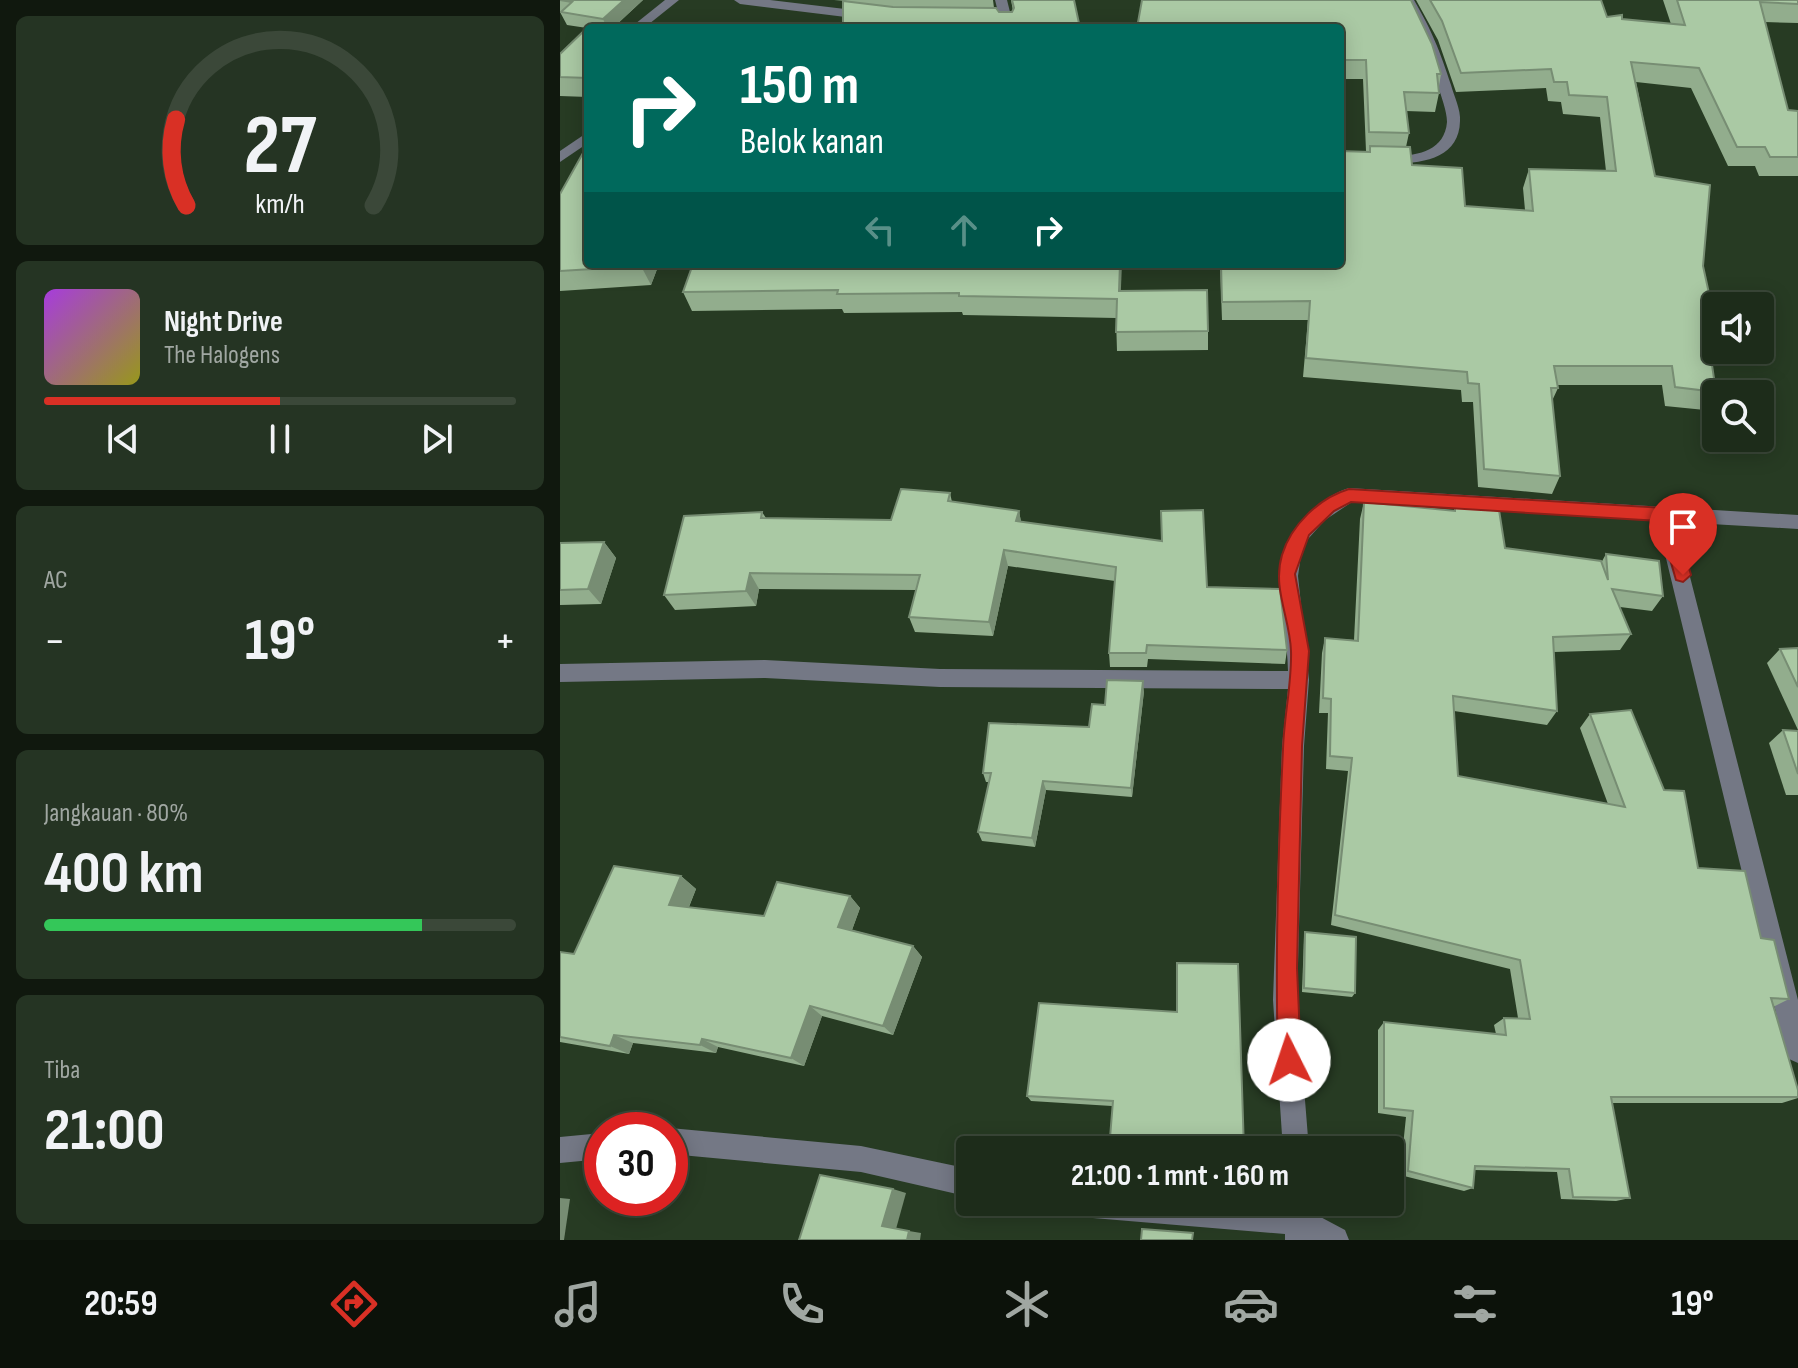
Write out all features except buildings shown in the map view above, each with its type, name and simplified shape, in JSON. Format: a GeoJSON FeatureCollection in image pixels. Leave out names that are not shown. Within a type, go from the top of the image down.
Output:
{"type":"FeatureCollection","features":[{"type":"Feature","properties":{"kind":"street"},"geometry":{"type":"LineString","coordinates":[[641,24],[673,0]]}},
{"type":"Feature","properties":{"kind":"street"},"geometry":{"type":"LineString","coordinates":[[740,0],[882,17]]}},
{"type":"Feature","properties":{"kind":"street"},"geometry":{"type":"LineString","coordinates":[[1001,0],[1003,23]]}},
{"type":"Feature","properties":{"kind":"street"},"geometry":{"type":"LineString","coordinates":[[1344,155],[1421,158],[1448,144],[1454,132],[1454,119],[1430,37],[1408,0]]}},
{"type":"Feature","properties":{"kind":"street"},"geometry":{"type":"LineString","coordinates":[[560,158],[584,139]]}},
{"type":"Feature","properties":{"kind":"street"},"geometry":{"type":"LineString","coordinates":[[1295,1136],[1285,1000],[1293,746],[1300,651],[1286,574],[1303,530],[1328,507],[1349,495],[1798,522]]}},
{"type":"Feature","properties":{"kind":"street"},"geometry":{"type":"LineString","coordinates":[[1665,514],[1798,1050]]}},
{"type":"Feature","properties":{"kind":"street"},"geometry":{"type":"LineString","coordinates":[[560,673],[765,669],[940,678],[1299,680]]}},
{"type":"Feature","properties":{"kind":"street"},"geometry":{"type":"LineString","coordinates":[[688,1143],[861,1159],[956,1180]]}},
{"type":"Feature","properties":{"kind":"street"},"geometry":{"type":"LineString","coordinates":[[560,1150],[584,1148]]}},
{"type":"Feature","properties":{"kind":"street"},"geometry":{"type":"LineString","coordinates":[[1238,1216],[1299,1221],[1335,1240]]}},
{"type":"Feature","properties":{"kind":"route"},"geometry":{"type":"LineString","coordinates":[[1289,1060],[1285,1000],[1293,746],[1300,651],[1286,574],[1303,530],[1328,507],[1349,495],[1665,514],[1683,575]]}}]}
